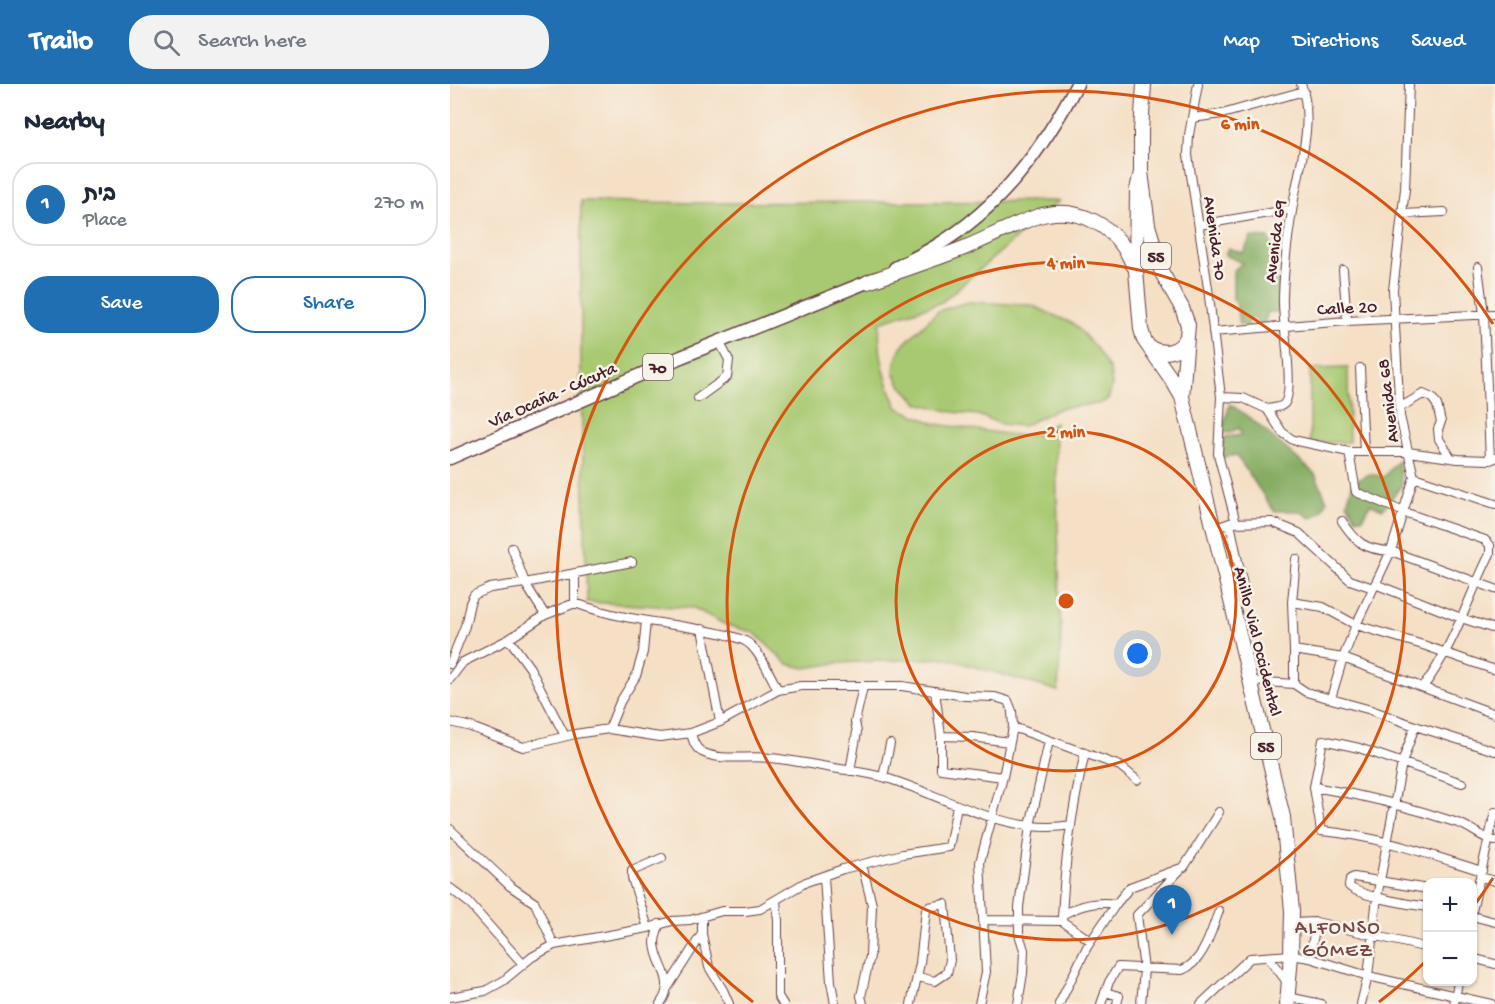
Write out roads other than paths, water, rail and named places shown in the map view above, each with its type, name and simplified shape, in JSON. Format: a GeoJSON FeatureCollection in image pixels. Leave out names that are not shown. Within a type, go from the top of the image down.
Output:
{"type":"FeatureCollection","features":[{"type":"Feature","properties":{"kind":"highway","name":"Anillo Vial Occidental"},"geometry":{"type":"LineString","coordinates":[[1144,84],[1140,131],[1141,172],[1151,240],[1162,273],[1186,317],[1188,335],[1182,397]]}},
{"type":"Feature","properties":{"kind":"highway","name":"Anillo Vial Occidental"},"geometry":{"type":"LineString","coordinates":[[1141,172],[1137,189],[1136,271],[1141,329],[1144,340],[1169,374],[1182,397],[1283,817],[1292,892],[1288,995]]}},
{"type":"Feature","properties":{"kind":"highway"},"geometry":{"type":"LineString","coordinates":[[868,282],[951,253],[1038,216],[1056,213],[1089,218],[1104,226],[1127,250],[1136,271]]}},
{"type":"Feature","properties":{"kind":"highway"},"geometry":{"type":"LineString","coordinates":[[1149,348],[1164,353],[1172,351],[1179,348],[1188,335]]}},
{"type":"Feature","properties":{"kind":"main road","name":"70"},"geometry":{"type":"LineString","coordinates":[[868,282],[937,246],[1001,196],[1048,136],[1077,84]]}},
{"type":"Feature","properties":{"kind":"main road","name":"Vía Ocaña - Cúcuta"},"geometry":{"type":"LineString","coordinates":[[450,459],[719,341],[868,282]]}},
{"type":"Feature","properties":{"kind":"street","name":"Avenida 70"},"geometry":{"type":"LineString","coordinates":[[1198,84],[1188,147],[1221,397],[1218,454],[1245,595]]}},
{"type":"Feature","properties":{"kind":"street","name":"Avenida 68"},"geometry":{"type":"LineString","coordinates":[[1331,698],[1356,625],[1391,551],[1414,477],[1399,408],[1393,290],[1408,157],[1409,84]]}},
{"type":"Feature","properties":{"kind":"street"},"geometry":{"type":"LineString","coordinates":[[1192,118],[1222,114],[1303,88]]}},
{"type":"Feature","properties":{"kind":"street","name":"Avenida 69"},"geometry":{"type":"LineString","coordinates":[[1267,409],[1280,407],[1288,396],[1282,300],[1292,209],[1307,123],[1303,88]]}},
{"type":"Feature","properties":{"kind":"street"},"geometry":{"type":"LineString","coordinates":[[1199,225],[1292,209]]}},
{"type":"Feature","properties":{"kind":"street"},"geometry":{"type":"LineString","coordinates":[[1403,214],[1444,212]]}},
{"type":"Feature","properties":{"kind":"street"},"geometry":{"type":"LineString","coordinates":[[1221,397],[1243,398],[1267,409],[1282,432],[1293,440],[1348,452],[1408,452],[1451,458],[1493,459],[1491,381],[1478,267]]}},
{"type":"Feature","properties":{"kind":"street"},"geometry":{"type":"LineString","coordinates":[[1343,270],[1347,321]]}},
{"type":"Feature","properties":{"kind":"street","name":"Calle 20"},"geometry":{"type":"LineString","coordinates":[[1213,332],[1347,321],[1495,314]]}},
{"type":"Feature","properties":{"kind":"street"},"geometry":{"type":"LineString","coordinates":[[698,398],[727,377],[729,360],[719,341]]}},
{"type":"Feature","properties":{"kind":"street"},"geometry":{"type":"LineString","coordinates":[[1360,368],[1364,452]]}},
{"type":"Feature","properties":{"kind":"street"},"geometry":{"type":"LineString","coordinates":[[1399,408],[1423,394],[1432,398],[1440,413],[1439,439],[1451,458]]}},
{"type":"Feature","properties":{"kind":"street"},"geometry":{"type":"LineString","coordinates":[[1348,452],[1356,492],[1404,512],[1485,540],[1490,545],[1490,554],[1461,618],[1423,687]]}},
{"type":"Feature","properties":{"kind":"street"},"geometry":{"type":"LineString","coordinates":[[1414,477],[1495,504]]}},
{"type":"Feature","properties":{"kind":"street"},"geometry":{"type":"LineString","coordinates":[[1342,521],[1354,539],[1381,551],[1391,551],[1495,589]]}},
{"type":"Feature","properties":{"kind":"street"},"geometry":{"type":"LineString","coordinates":[[1213,529],[1233,523],[1272,522],[1299,533],[1350,580],[1374,586],[1495,629]]}},
{"type":"Feature","properties":{"kind":"street"},"geometry":{"type":"LineString","coordinates":[[512,548],[525,583],[545,615]]}},
{"type":"Feature","properties":{"kind":"street"},"geometry":{"type":"LineString","coordinates":[[1294,684],[1292,602],[1296,559]]}},
{"type":"Feature","properties":{"kind":"street"},"geometry":{"type":"LineString","coordinates":[[464,662],[450,661],[465,626],[474,595],[490,588],[633,562]]}},
{"type":"Feature","properties":{"kind":"street"},"geometry":{"type":"LineString","coordinates":[[575,573],[575,603]]}},
{"type":"Feature","properties":{"kind":"street"},"geometry":{"type":"LineString","coordinates":[[1292,602],[1323,607],[1356,625],[1495,670]]}},
{"type":"Feature","properties":{"kind":"street"},"geometry":{"type":"LineString","coordinates":[[450,679],[464,662],[509,639],[545,615],[575,603],[594,610],[646,621],[702,629],[746,641],[755,650],[778,690]]}},
{"type":"Feature","properties":{"kind":"street"},"geometry":{"type":"LineString","coordinates":[[609,729],[620,702],[636,676],[643,652],[646,621]]}},
{"type":"Feature","properties":{"kind":"street"},"geometry":{"type":"LineString","coordinates":[[702,629],[720,722]]}},
{"type":"Feature","properties":{"kind":"street"},"geometry":{"type":"LineString","coordinates":[[509,639],[530,668],[565,736]]}},
{"type":"Feature","properties":{"kind":"street"},"geometry":{"type":"LineString","coordinates":[[1294,650],[1343,658],[1495,714]]}},
{"type":"Feature","properties":{"kind":"street"},"geometry":{"type":"LineString","coordinates":[[1251,681],[1294,684],[1306,692],[1371,710],[1495,751]]}},
{"type":"Feature","properties":{"kind":"street"},"geometry":{"type":"LineString","coordinates":[[450,722],[471,727],[523,747],[565,736],[609,729],[660,737],[691,733],[720,722],[778,690],[801,686],[902,686],[965,696],[995,697],[1008,701],[1012,711],[1013,727],[1003,777],[980,862],[986,972],[979,1004]]}},
{"type":"Feature","properties":{"kind":"street"},"geometry":{"type":"LineString","coordinates":[[850,771],[857,732],[855,722],[863,687]]}},
{"type":"Feature","properties":{"kind":"street"},"geometry":{"type":"LineString","coordinates":[[935,691],[941,736],[941,769],[1003,777]]}},
{"type":"Feature","properties":{"kind":"street"},"geometry":{"type":"LineString","coordinates":[[1361,1004],[1368,976],[1377,897],[1394,802],[1402,763],[1415,726]]}},
{"type":"Feature","properties":{"kind":"street"},"geometry":{"type":"LineString","coordinates":[[1013,727],[1120,766],[1137,780]]}},
{"type":"Feature","properties":{"kind":"street"},"geometry":{"type":"LineString","coordinates":[[691,733],[699,751],[713,757],[770,758],[883,777],[957,806],[1030,826],[1052,828],[1071,825]]}},
{"type":"Feature","properties":{"kind":"street"},"geometry":{"type":"LineString","coordinates":[[941,736],[974,736],[1009,742]]}},
{"type":"Feature","properties":{"kind":"street"},"geometry":{"type":"LineString","coordinates":[[1462,783],[1359,748],[1323,740],[1314,787],[1321,831],[1355,834],[1388,841],[1495,881]]}},
{"type":"Feature","properties":{"kind":"street"},"geometry":{"type":"LineString","coordinates":[[1018,1004],[1024,950],[1018,921],[1030,826],[1049,741]]}},
{"type":"Feature","properties":{"kind":"street"},"geometry":{"type":"LineString","coordinates":[[883,777],[890,744]]}},
{"type":"Feature","properties":{"kind":"street"},"geometry":{"type":"LineString","coordinates":[[1062,918],[1063,883],[1071,825],[1085,753]]}},
{"type":"Feature","properties":{"kind":"street"},"geometry":{"type":"LineString","coordinates":[[1314,787],[1394,802],[1462,824],[1492,840]]}},
{"type":"Feature","properties":{"kind":"street"},"geometry":{"type":"LineString","coordinates":[[450,997],[484,991],[503,981],[523,964],[554,945],[648,928],[722,911],[760,909],[806,882],[862,864],[903,854],[949,847],[957,806]]}},
{"type":"Feature","properties":{"kind":"street"},"geometry":{"type":"LineString","coordinates":[[1142,1004],[1144,969],[1137,915],[1184,867],[1219,812]]}},
{"type":"Feature","properties":{"kind":"street"},"geometry":{"type":"LineString","coordinates":[[1477,892],[1492,840],[1495,812]]}},
{"type":"Feature","properties":{"kind":"street"},"geometry":{"type":"LineString","coordinates":[[450,829],[510,886],[535,903],[554,945]]}},
{"type":"Feature","properties":{"kind":"street"},"geometry":{"type":"LineString","coordinates":[[648,928],[632,878],[632,871],[662,858]]}},
{"type":"Feature","properties":{"kind":"street"},"geometry":{"type":"LineString","coordinates":[[862,864],[872,905],[870,956],[861,996],[862,1004]]}},
{"type":"Feature","properties":{"kind":"street"},"geometry":{"type":"LineString","coordinates":[[1059,1004],[1091,940],[1130,887],[1184,867]]}},
{"type":"Feature","properties":{"kind":"street"},"geometry":{"type":"LineString","coordinates":[[824,877],[831,982],[835,1004]]}},
{"type":"Feature","properties":{"kind":"street"},"geometry":{"type":"LineString","coordinates":[[1423,888],[1354,877],[1350,879],[1349,886],[1353,890],[1377,897],[1423,906]]}},
{"type":"Feature","properties":{"kind":"street"},"geometry":{"type":"LineString","coordinates":[[450,888],[468,902],[523,964]]}},
{"type":"Feature","properties":{"kind":"street"},"geometry":{"type":"LineString","coordinates":[[776,901],[778,996],[783,1004]]}},
{"type":"Feature","properties":{"kind":"street"},"geometry":{"type":"LineString","coordinates":[[983,920],[1018,921],[1062,918],[1083,904],[1116,903]]}},
{"type":"Feature","properties":{"kind":"street"},"geometry":{"type":"LineString","coordinates":[[911,1004],[918,977],[926,910],[929,907],[945,904],[950,960],[947,973],[935,981],[918,977]]}},
{"type":"Feature","properties":{"kind":"street"},"geometry":{"type":"LineString","coordinates":[[1101,1004],[1118,967],[1182,970],[1191,967],[1199,958],[1219,911]]}},
{"type":"Feature","properties":{"kind":"street"},"geometry":{"type":"LineString","coordinates":[[702,917],[702,934],[709,967],[729,1004]]}},
{"type":"Feature","properties":{"kind":"street"},"geometry":{"type":"LineString","coordinates":[[1477,917],[1495,922]]}},
{"type":"Feature","properties":{"kind":"street"},"geometry":{"type":"LineString","coordinates":[[1062,918],[1091,940]]}},
{"type":"Feature","properties":{"kind":"street"},"geometry":{"type":"LineString","coordinates":[[1310,958],[1316,922]]}},
{"type":"Feature","properties":{"kind":"street"},"geometry":{"type":"LineString","coordinates":[[1292,923],[1316,922],[1423,947]]}},
{"type":"Feature","properties":{"kind":"street"},"geometry":{"type":"LineString","coordinates":[[659,924],[655,943],[668,987]]}},
{"type":"Feature","properties":{"kind":"street"},"geometry":{"type":"LineString","coordinates":[[660,1004],[668,987],[702,934]]}},
{"type":"Feature","properties":{"kind":"street"},"geometry":{"type":"LineString","coordinates":[[1201,1004],[1250,958],[1291,955],[1310,958],[1455,1000],[1491,1004]]}},
{"type":"Feature","properties":{"kind":"street"},"geometry":{"type":"LineString","coordinates":[[1268,957],[1288,995],[1321,1004]]}},
{"type":"Feature","properties":{"kind":"street"},"geometry":{"type":"LineString","coordinates":[[1477,959],[1495,964]]}},
{"type":"Feature","properties":{"kind":"street"},"geometry":{"type":"LineString","coordinates":[[1105,992],[1119,996],[1117,1004]]}},
{"type":"Feature","properties":{"kind":"place","name":"בית"},"geometry":{"type":"Point","coordinates":[1172,935]}},
{"type":"Feature","properties":{"kind":"district","name":"ALFONSO GÓMEZ"},"geometry":{"type":"Point","coordinates":[1338,938]}}]}
